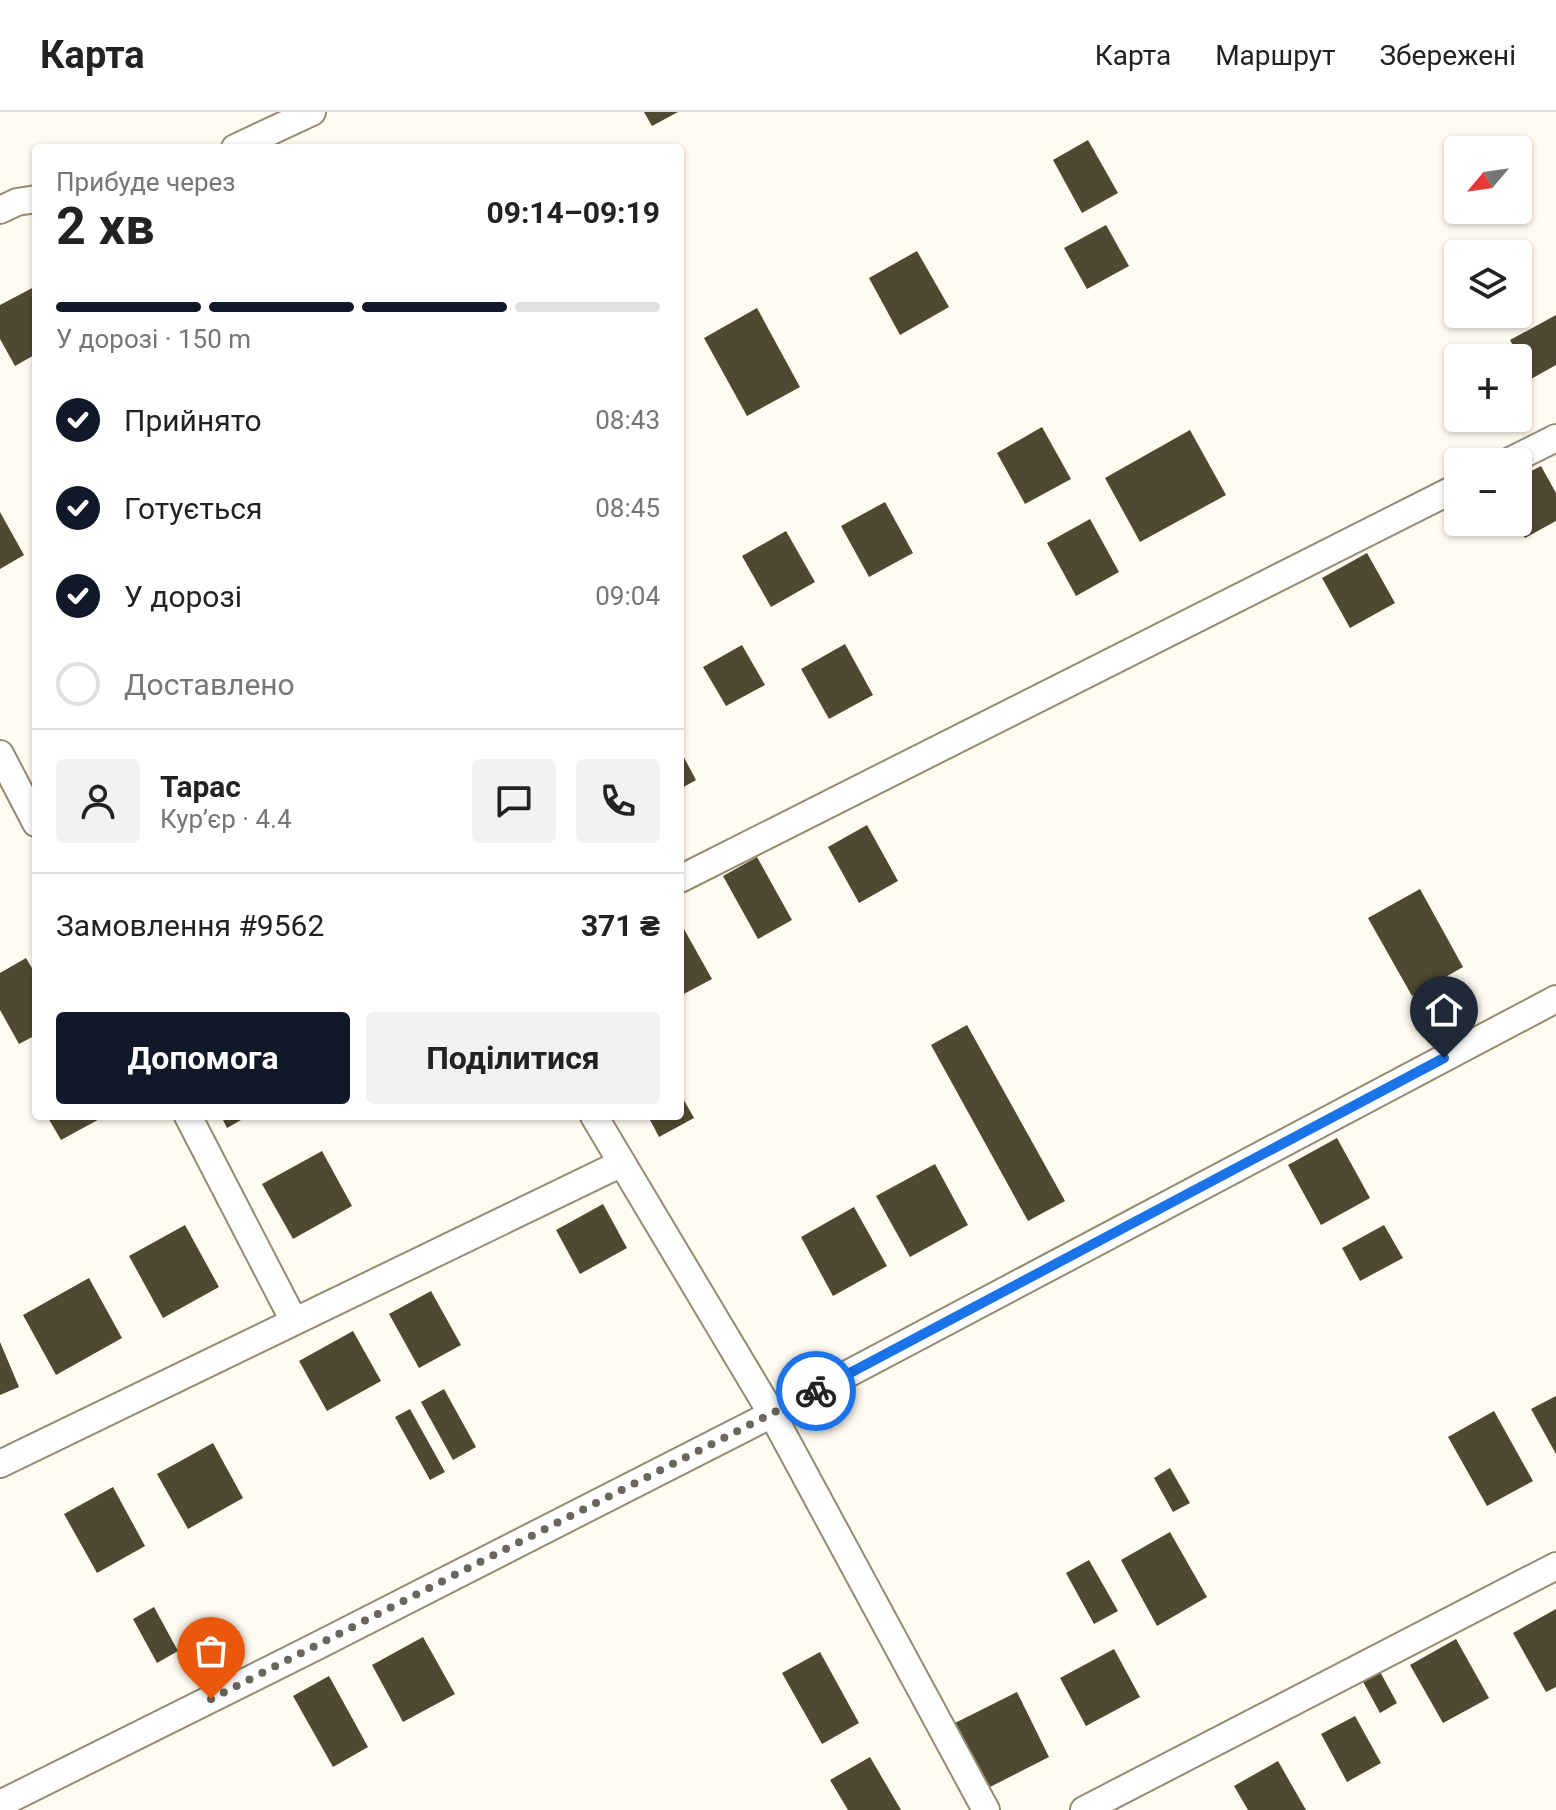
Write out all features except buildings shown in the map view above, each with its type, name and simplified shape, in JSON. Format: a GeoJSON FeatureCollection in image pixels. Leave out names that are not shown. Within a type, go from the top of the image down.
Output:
{"type":"FeatureCollection","features":[{"type":"Feature","properties":{"kind":"street"},"geometry":{"type":"LineString","coordinates":[[244,144],[312,112]]}},
{"type":"Feature","properties":{"kind":"street"},"geometry":{"type":"LineString","coordinates":[[0,210],[32,200]]}},
{"type":"Feature","properties":{"kind":"street"},"geometry":{"type":"LineString","coordinates":[[1532,450],[1556,438]]}},
{"type":"Feature","properties":{"kind":"street"},"geometry":{"type":"LineString","coordinates":[[684,877],[1444,494]]}},
{"type":"Feature","properties":{"kind":"street"},"geometry":{"type":"LineString","coordinates":[[0,754],[32,815]]}},
{"type":"Feature","properties":{"kind":"street"},"geometry":{"type":"LineString","coordinates":[[0,1804],[772,1414],[1556,999]]}},
{"type":"Feature","properties":{"kind":"street"},"geometry":{"type":"LineString","coordinates":[[190,1120],[294,1321]]}},
{"type":"Feature","properties":{"kind":"street"},"geometry":{"type":"LineString","coordinates":[[596,1120],[772,1414],[986,1810]]}},
{"type":"Feature","properties":{"kind":"street"},"geometry":{"type":"LineString","coordinates":[[0,1464],[622,1163]]}},
{"type":"Feature","properties":{"kind":"street"},"geometry":{"type":"LineString","coordinates":[[1084,1810],[1556,1566]]}},
{"type":"Feature","properties":{"kind":"way so far"},"geometry":{"type":"LineString","coordinates":[[211,1699],[816,1391]]}},
{"type":"Feature","properties":{"kind":"route"},"geometry":{"type":"LineString","coordinates":[[816,1391],[1444,1058]]}}]}
